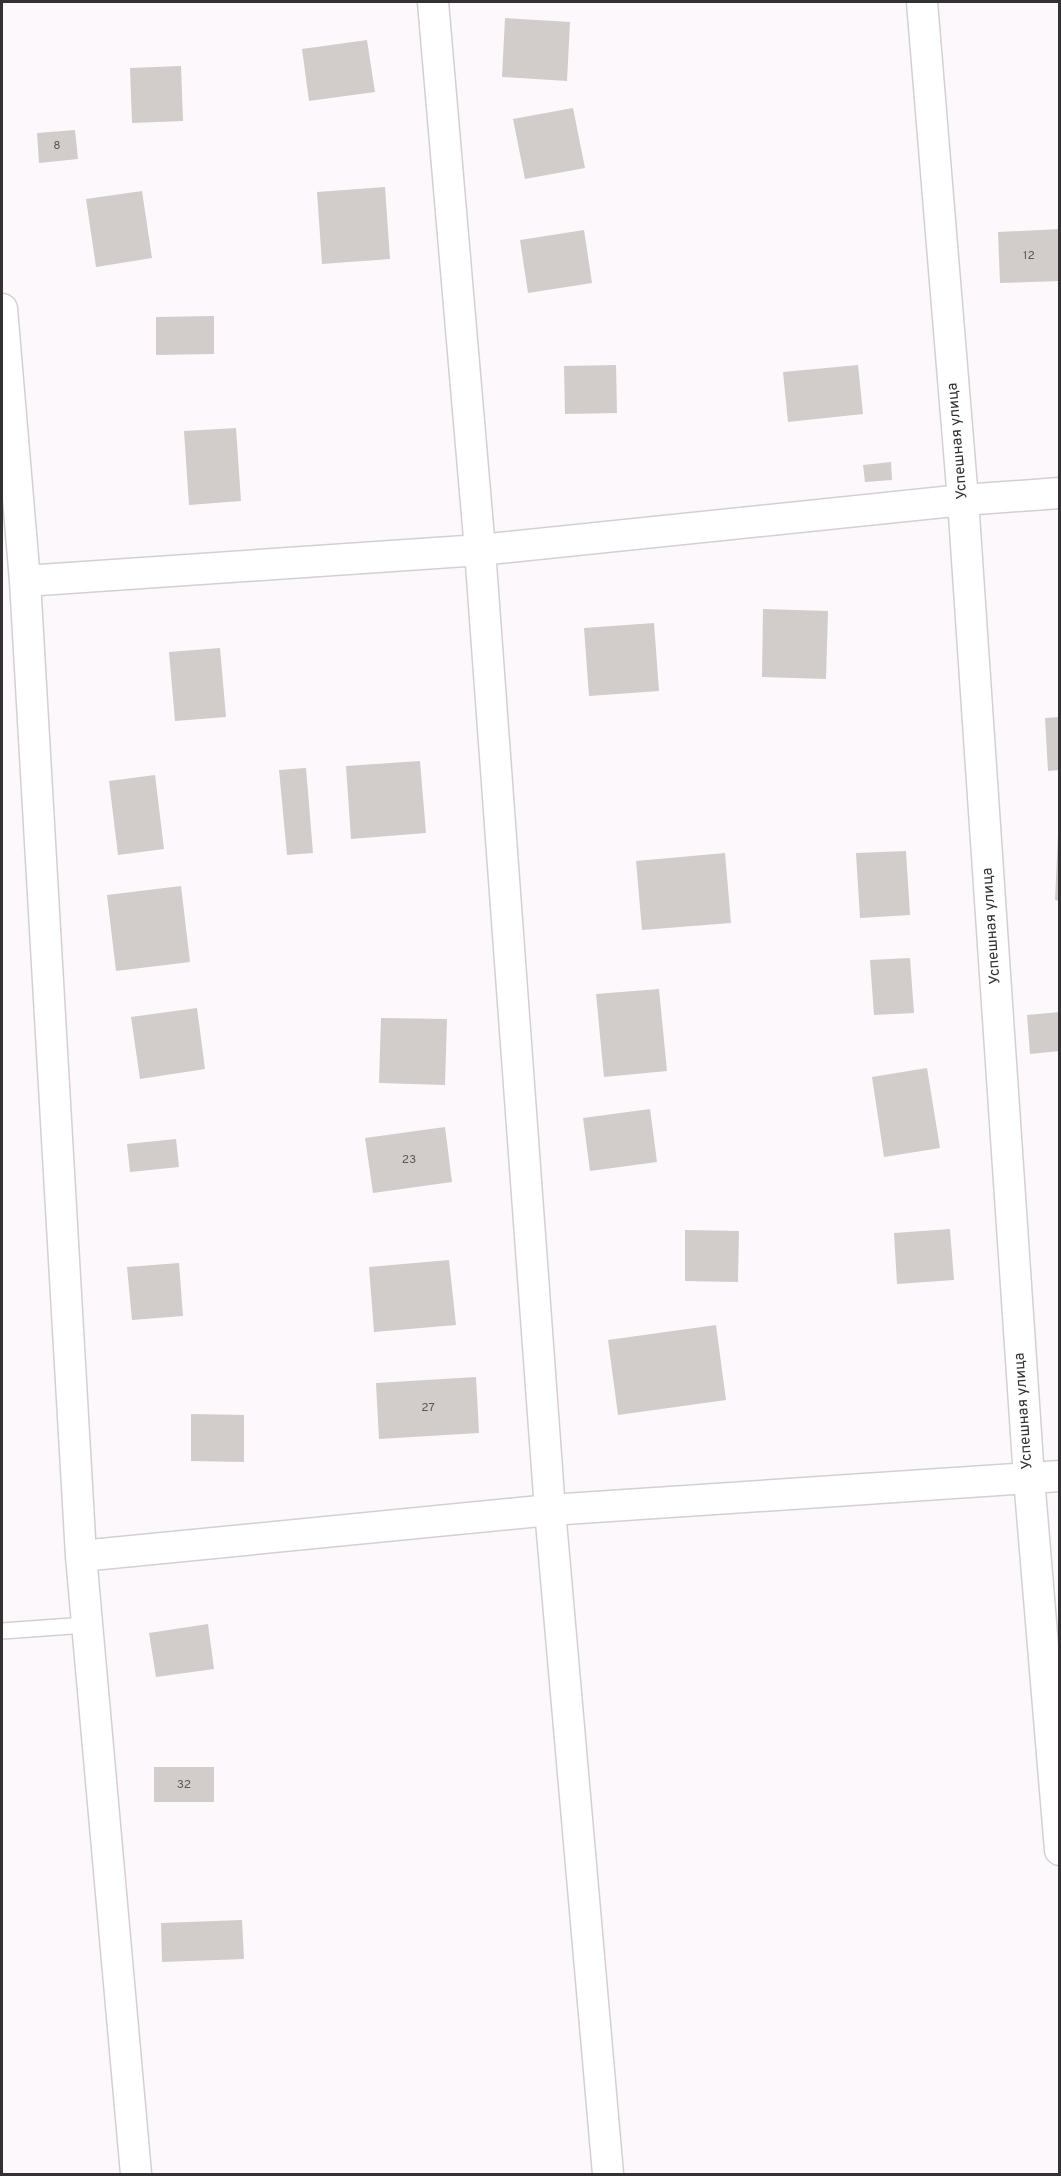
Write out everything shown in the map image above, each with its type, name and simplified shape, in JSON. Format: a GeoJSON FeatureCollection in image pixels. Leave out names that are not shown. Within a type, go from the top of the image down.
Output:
{"type":"FeatureCollection","features":[{"type":"Feature","properties":{"kind":"street"},"geometry":{"type":"LineString","coordinates":[[433,2],[480,550],[550,1510],[608,2175]]}},
{"type":"Feature","properties":{"kind":"street","name":"Успешная улица"},"geometry":{"type":"LineString","coordinates":[[922,2],[963,500],[1029,1478],[1059,1850]]}},
{"type":"Feature","properties":{"kind":"street"},"geometry":{"type":"LineString","coordinates":[[2,309],[25,581],[81,1556],[136,2175]]}},
{"type":"Feature","properties":{"kind":"street"},"geometry":{"type":"LineString","coordinates":[[25,581],[480,550],[963,500],[1059,493]]}},
{"type":"Feature","properties":{"kind":"street"},"geometry":{"type":"LineString","coordinates":[[81,1556],[550,1510],[1059,1476]]}},
{"type":"Feature","properties":{"kind":"lane"},"geometry":{"type":"LineString","coordinates":[[2,1630],[86,1625]]}},
{"type":"Feature","properties":{"kind":"building"},"geometry":{"type":"Polygon","coordinates":[[[505,18],[570,22],[567,81],[502,77],[505,18]]]}},
{"type":"Feature","properties":{"kind":"building"},"geometry":{"type":"Polygon","coordinates":[[[367,40],[375,92],[309,101],[302,49],[367,40]]]}},
{"type":"Feature","properties":{"kind":"building"},"geometry":{"type":"Polygon","coordinates":[[[181,66],[183,121],[132,123],[130,68],[181,66]]]}},
{"type":"Feature","properties":{"kind":"building"},"geometry":{"type":"Polygon","coordinates":[[[573,108],[585,168],[525,179],[513,119],[573,108]]]}},
{"type":"Feature","properties":{"kind":"building"},"geometry":{"type":"Polygon","coordinates":[[[75,130],[78,159],[39,163],[37,133],[75,130]]]}},
{"type":"Feature","properties":{"kind":"building"},"geometry":{"type":"Polygon","coordinates":[[[385,187],[390,259],[322,264],[317,192],[385,187]]]}},
{"type":"Feature","properties":{"kind":"building"},"geometry":{"type":"Polygon","coordinates":[[[142,191],[152,258],[96,267],[86,199],[142,191]]]}},
{"type":"Feature","properties":{"kind":"building"},"geometry":{"type":"Polygon","coordinates":[[[1060,229],[1060,281],[1000,283],[998,232],[1060,229]]]}},
{"type":"Feature","properties":{"kind":"building"},"geometry":{"type":"Polygon","coordinates":[[[584,230],[592,283],[528,293],[520,240],[584,230]]]}},
{"type":"Feature","properties":{"kind":"building"},"geometry":{"type":"Polygon","coordinates":[[[214,316],[214,354],[156,355],[156,317],[214,316]]]}},
{"type":"Feature","properties":{"kind":"building"},"geometry":{"type":"Polygon","coordinates":[[[616,365],[617,413],[565,414],[564,366],[616,365]]]}},
{"type":"Feature","properties":{"kind":"building"},"geometry":{"type":"Polygon","coordinates":[[[858,365],[863,414],[788,422],[783,372],[858,365]]]}},
{"type":"Feature","properties":{"kind":"building"},"geometry":{"type":"Polygon","coordinates":[[[236,428],[241,501],[189,505],[184,431],[236,428]]]}},
{"type":"Feature","properties":{"kind":"building"},"geometry":{"type":"Polygon","coordinates":[[[891,462],[892,480],[865,482],[863,465],[891,462]]]}},
{"type":"Feature","properties":{"kind":"building"},"geometry":{"type":"Polygon","coordinates":[[[763,609],[828,611],[826,679],[762,677],[763,609]]]}},
{"type":"Feature","properties":{"kind":"building"},"geometry":{"type":"Polygon","coordinates":[[[654,623],[659,691],[589,696],[584,628],[654,623]]]}},
{"type":"Feature","properties":{"kind":"building"},"geometry":{"type":"Polygon","coordinates":[[[220,648],[226,717],[175,721],[169,652],[220,648]]]}},
{"type":"Feature","properties":{"kind":"building"},"geometry":{"type":"Polygon","coordinates":[[[1060,717],[1060,770],[1048,771],[1045,718],[1060,717]]]}},
{"type":"Feature","properties":{"kind":"building"},"geometry":{"type":"Polygon","coordinates":[[[420,761],[426,833],[351,839],[346,766],[420,761]]]}},
{"type":"Feature","properties":{"kind":"building"},"geometry":{"type":"Polygon","coordinates":[[[306,768],[313,853],[287,855],[279,770],[306,768]]]}},
{"type":"Feature","properties":{"kind":"building"},"geometry":{"type":"Polygon","coordinates":[[[155,775],[164,849],[118,855],[109,781],[155,775]]]}},
{"type":"Feature","properties":{"kind":"building"},"geometry":{"type":"Polygon","coordinates":[[[1058,835],[1060,835],[1060,901],[1055,900],[1058,835]]]}},
{"type":"Feature","properties":{"kind":"building"},"geometry":{"type":"Polygon","coordinates":[[[906,851],[910,915],[860,918],[856,853],[906,851]]]}},
{"type":"Feature","properties":{"kind":"building"},"geometry":{"type":"Polygon","coordinates":[[[725,853],[731,923],[642,930],[636,861],[725,853]]]}},
{"type":"Feature","properties":{"kind":"building"},"geometry":{"type":"Polygon","coordinates":[[[181,886],[190,962],[116,971],[107,895],[181,886]]]}},
{"type":"Feature","properties":{"kind":"building"},"geometry":{"type":"Polygon","coordinates":[[[910,958],[914,1013],[874,1015],[870,960],[910,958]]]}},
{"type":"Feature","properties":{"kind":"building"},"geometry":{"type":"Polygon","coordinates":[[[659,989],[667,1071],[604,1077],[596,994],[659,989]]]}},
{"type":"Feature","properties":{"kind":"building"},"geometry":{"type":"Polygon","coordinates":[[[197,1008],[205,1069],[140,1079],[131,1017],[197,1008]]]}},
{"type":"Feature","properties":{"kind":"building"},"geometry":{"type":"Polygon","coordinates":[[[1060,1012],[1060,1051],[1030,1054],[1027,1015],[1060,1012]]]}},
{"type":"Feature","properties":{"kind":"building"},"geometry":{"type":"Polygon","coordinates":[[[381,1018],[447,1019],[445,1085],[379,1083],[381,1018]]]}},
{"type":"Feature","properties":{"kind":"building"},"geometry":{"type":"Polygon","coordinates":[[[927,1068],[940,1148],[884,1157],[872,1077],[927,1068]]]}},
{"type":"Feature","properties":{"kind":"building"},"geometry":{"type":"Polygon","coordinates":[[[650,1109],[657,1162],[590,1171],[583,1118],[650,1109]]]}},
{"type":"Feature","properties":{"kind":"building"},"geometry":{"type":"Polygon","coordinates":[[[445,1127],[452,1182],[373,1193],[365,1138],[445,1127]]]}},
{"type":"Feature","properties":{"kind":"building"},"geometry":{"type":"Polygon","coordinates":[[[176,1139],[179,1167],[130,1172],[127,1144],[176,1139]]]}},
{"type":"Feature","properties":{"kind":"building"},"geometry":{"type":"Polygon","coordinates":[[[950,1229],[954,1280],[897,1284],[894,1233],[950,1229]]]}},
{"type":"Feature","properties":{"kind":"building"},"geometry":{"type":"Polygon","coordinates":[[[685,1230],[739,1231],[738,1282],[685,1281],[685,1230]]]}},
{"type":"Feature","properties":{"kind":"building"},"geometry":{"type":"Polygon","coordinates":[[[449,1260],[456,1325],[374,1332],[369,1267],[449,1260]]]}},
{"type":"Feature","properties":{"kind":"building"},"geometry":{"type":"Polygon","coordinates":[[[179,1263],[183,1316],[132,1320],[127,1267],[179,1263]]]}},
{"type":"Feature","properties":{"kind":"building"},"geometry":{"type":"Polygon","coordinates":[[[716,1325],[726,1400],[618,1415],[608,1340],[716,1325]]]}},
{"type":"Feature","properties":{"kind":"building"},"geometry":{"type":"Polygon","coordinates":[[[476,1377],[479,1433],[379,1439],[376,1383],[476,1377]]]}},
{"type":"Feature","properties":{"kind":"building"},"geometry":{"type":"Polygon","coordinates":[[[191,1414],[244,1415],[244,1462],[191,1461],[191,1414]]]}},
{"type":"Feature","properties":{"kind":"building"},"geometry":{"type":"Polygon","coordinates":[[[208,1624],[214,1669],[156,1677],[149,1633],[208,1624]]]}},
{"type":"Feature","properties":{"kind":"building"},"geometry":{"type":"Polygon","coordinates":[[[154,1767],[214,1767],[214,1802],[154,1802],[154,1767]]]}},
{"type":"Feature","properties":{"kind":"building"},"geometry":{"type":"Polygon","coordinates":[[[242,1920],[244,1959],[162,1962],[161,1923],[242,1920]]]}}]}
